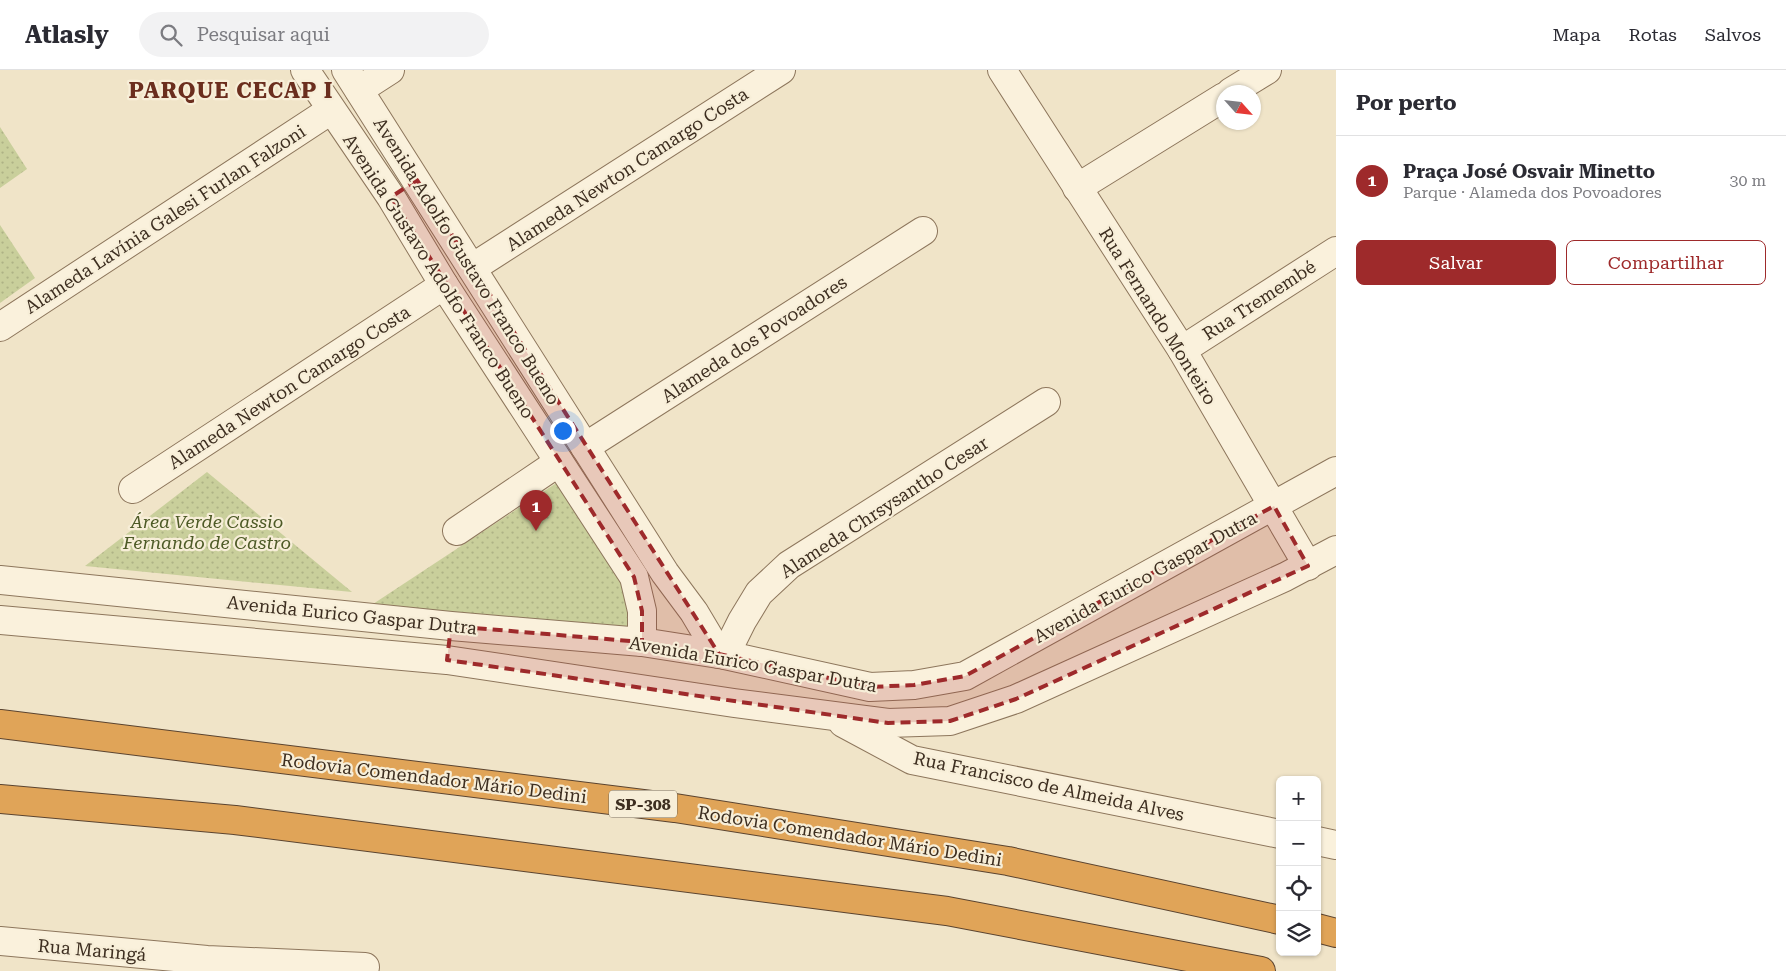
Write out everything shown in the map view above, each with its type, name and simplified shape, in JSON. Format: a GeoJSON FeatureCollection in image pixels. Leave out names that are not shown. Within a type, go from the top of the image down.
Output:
{"type":"FeatureCollection","features":[{"type":"Feature","properties":{"kind":"highway","name":"Rodovia Comendador Mário Dedini"},"geometry":{"type":"LineString","coordinates":[[0,724],[675,808],[1008,861],[1276,919]]}},
{"type":"Feature","properties":{"kind":"highway"},"geometry":{"type":"LineString","coordinates":[[0,799],[235,820],[947,911],[1261,971]]}},
{"type":"Feature","properties":{"kind":"highway"},"geometry":{"type":"LineString","coordinates":[[1321,929],[1336,932]]}},
{"type":"Feature","properties":{"kind":"street","name":"Avenida Gustavo Adolfo Franco Bueno"},"geometry":{"type":"LineString","coordinates":[[305,70],[390,198],[444,285],[634,577],[642,611],[642,642]]}},
{"type":"Feature","properties":{"kind":"street"},"geometry":{"type":"LineString","coordinates":[[352,80],[390,70]]}},
{"type":"Feature","properties":{"kind":"street","name":"Alameda Newton Camargo Costa"},"geometry":{"type":"LineString","coordinates":[[472,268],[782,70]]}},
{"type":"Feature","properties":{"kind":"street","name":"Rua Fernando Monteiro"},"geometry":{"type":"LineString","coordinates":[[1002,70],[1182,350],[1308,566]]}},
{"type":"Feature","properties":{"kind":"street"},"geometry":{"type":"LineString","coordinates":[[1242,85],[1267,70]]}},
{"type":"Feature","properties":{"kind":"street","name":"Avenida Adolfo Gustavo Franco Bueno"},"geometry":{"type":"LineString","coordinates":[[352,80],[664,573],[722,654]]}},
{"type":"Feature","properties":{"kind":"street"},"geometry":{"type":"LineString","coordinates":[[1077,188],[1216,102]]}},
{"type":"Feature","properties":{"kind":"street","name":"Alameda Lavínia Galesi Furlan Falzoni"},"geometry":{"type":"LineString","coordinates":[[0,327],[331,110]]}},
{"type":"Feature","properties":{"kind":"street"},"geometry":{"type":"LineString","coordinates":[[390,198],[417,180]]}},
{"type":"Feature","properties":{"kind":"street","name":"Alameda dos Povoadores"},"geometry":{"type":"LineString","coordinates":[[585,447],[924,230]]}},
{"type":"Feature","properties":{"kind":"street","name":"Rua Tremembé"},"geometry":{"type":"LineString","coordinates":[[1182,350],[1336,251]]}},
{"type":"Feature","properties":{"kind":"street","name":"Alameda Newton Camargo Costa"},"geometry":{"type":"LineString","coordinates":[[133,489],[444,285]]}},
{"type":"Feature","properties":{"kind":"street","name":"Alameda Chrsysantho Cesar"},"geometry":{"type":"LineString","coordinates":[[722,654],[759,593],[789,565],[1046,402]]}},
{"type":"Feature","properties":{"kind":"street"},"geometry":{"type":"LineString","coordinates":[[457,531],[559,462]]}},
{"type":"Feature","properties":{"kind":"street","name":"Avenida Eurico Gaspar Dutra"},"geometry":{"type":"LineString","coordinates":[[0,580],[451,626],[642,642],[722,654],[870,687],[914,685],[965,676],[1336,471]]}},
{"type":"Feature","properties":{"kind":"street","name":"Avenida Eurico Gaspar Dutra"},"geometry":{"type":"LineString","coordinates":[[0,620],[447,660],[888,723],[950,721],[1016,699],[1308,566],[1336,550]]}},
{"type":"Feature","properties":{"kind":"street"},"geometry":{"type":"LineString","coordinates":[[447,660],[451,626]]}},
{"type":"Feature","properties":{"kind":"street","name":"Rua Francisco de Almeida Alves"},"geometry":{"type":"LineString","coordinates":[[827,715],[912,760],[1276,833]]}},
{"type":"Feature","properties":{"kind":"street"},"geometry":{"type":"LineString","coordinates":[[1321,842],[1336,845]]}},
{"type":"Feature","properties":{"kind":"street","name":"Rua Maringá"},"geometry":{"type":"LineString","coordinates":[[0,941],[198,966],[365,967]]}},
{"type":"Feature","properties":{"kind":"highlighted area"},"geometry":{"type":"Polygon","coordinates":[[[417,180],[719,654],[870,687],[914,685],[965,676],[1274,506],[1308,566],[1016,699],[950,721],[888,723],[447,660],[451,626],[642,642],[642,611],[634,577],[391,197],[417,180]]]}},
{"type":"Feature","properties":{"kind":"green space"},"geometry":{"type":"Polygon","coordinates":[[[0,127],[27,169],[0,188],[0,127]]]}},
{"type":"Feature","properties":{"kind":"green space"},"geometry":{"type":"Polygon","coordinates":[[[0,225],[35,278],[0,303],[0,225]]]}},
{"type":"Feature","properties":{"kind":"green space","name":"Área Verde Cassio Fernando de Castro"},"geometry":{"type":"Polygon","coordinates":[[[207,472],[352,592],[85,566],[207,472]]]}},
{"type":"Feature","properties":{"kind":"green space"},"geometry":{"type":"Polygon","coordinates":[[[558,482],[622,581],[631,628],[370,606],[558,482]]]}},
{"type":"Feature","properties":{"kind":"place","name":"Praça José Osvair Minetto"},"geometry":{"type":"Point","coordinates":[536,531]}},
{"type":"Feature","properties":{"kind":"district","name":"PARQUE CECAP I"},"geometry":{"type":"Point","coordinates":[231,90]}}]}
